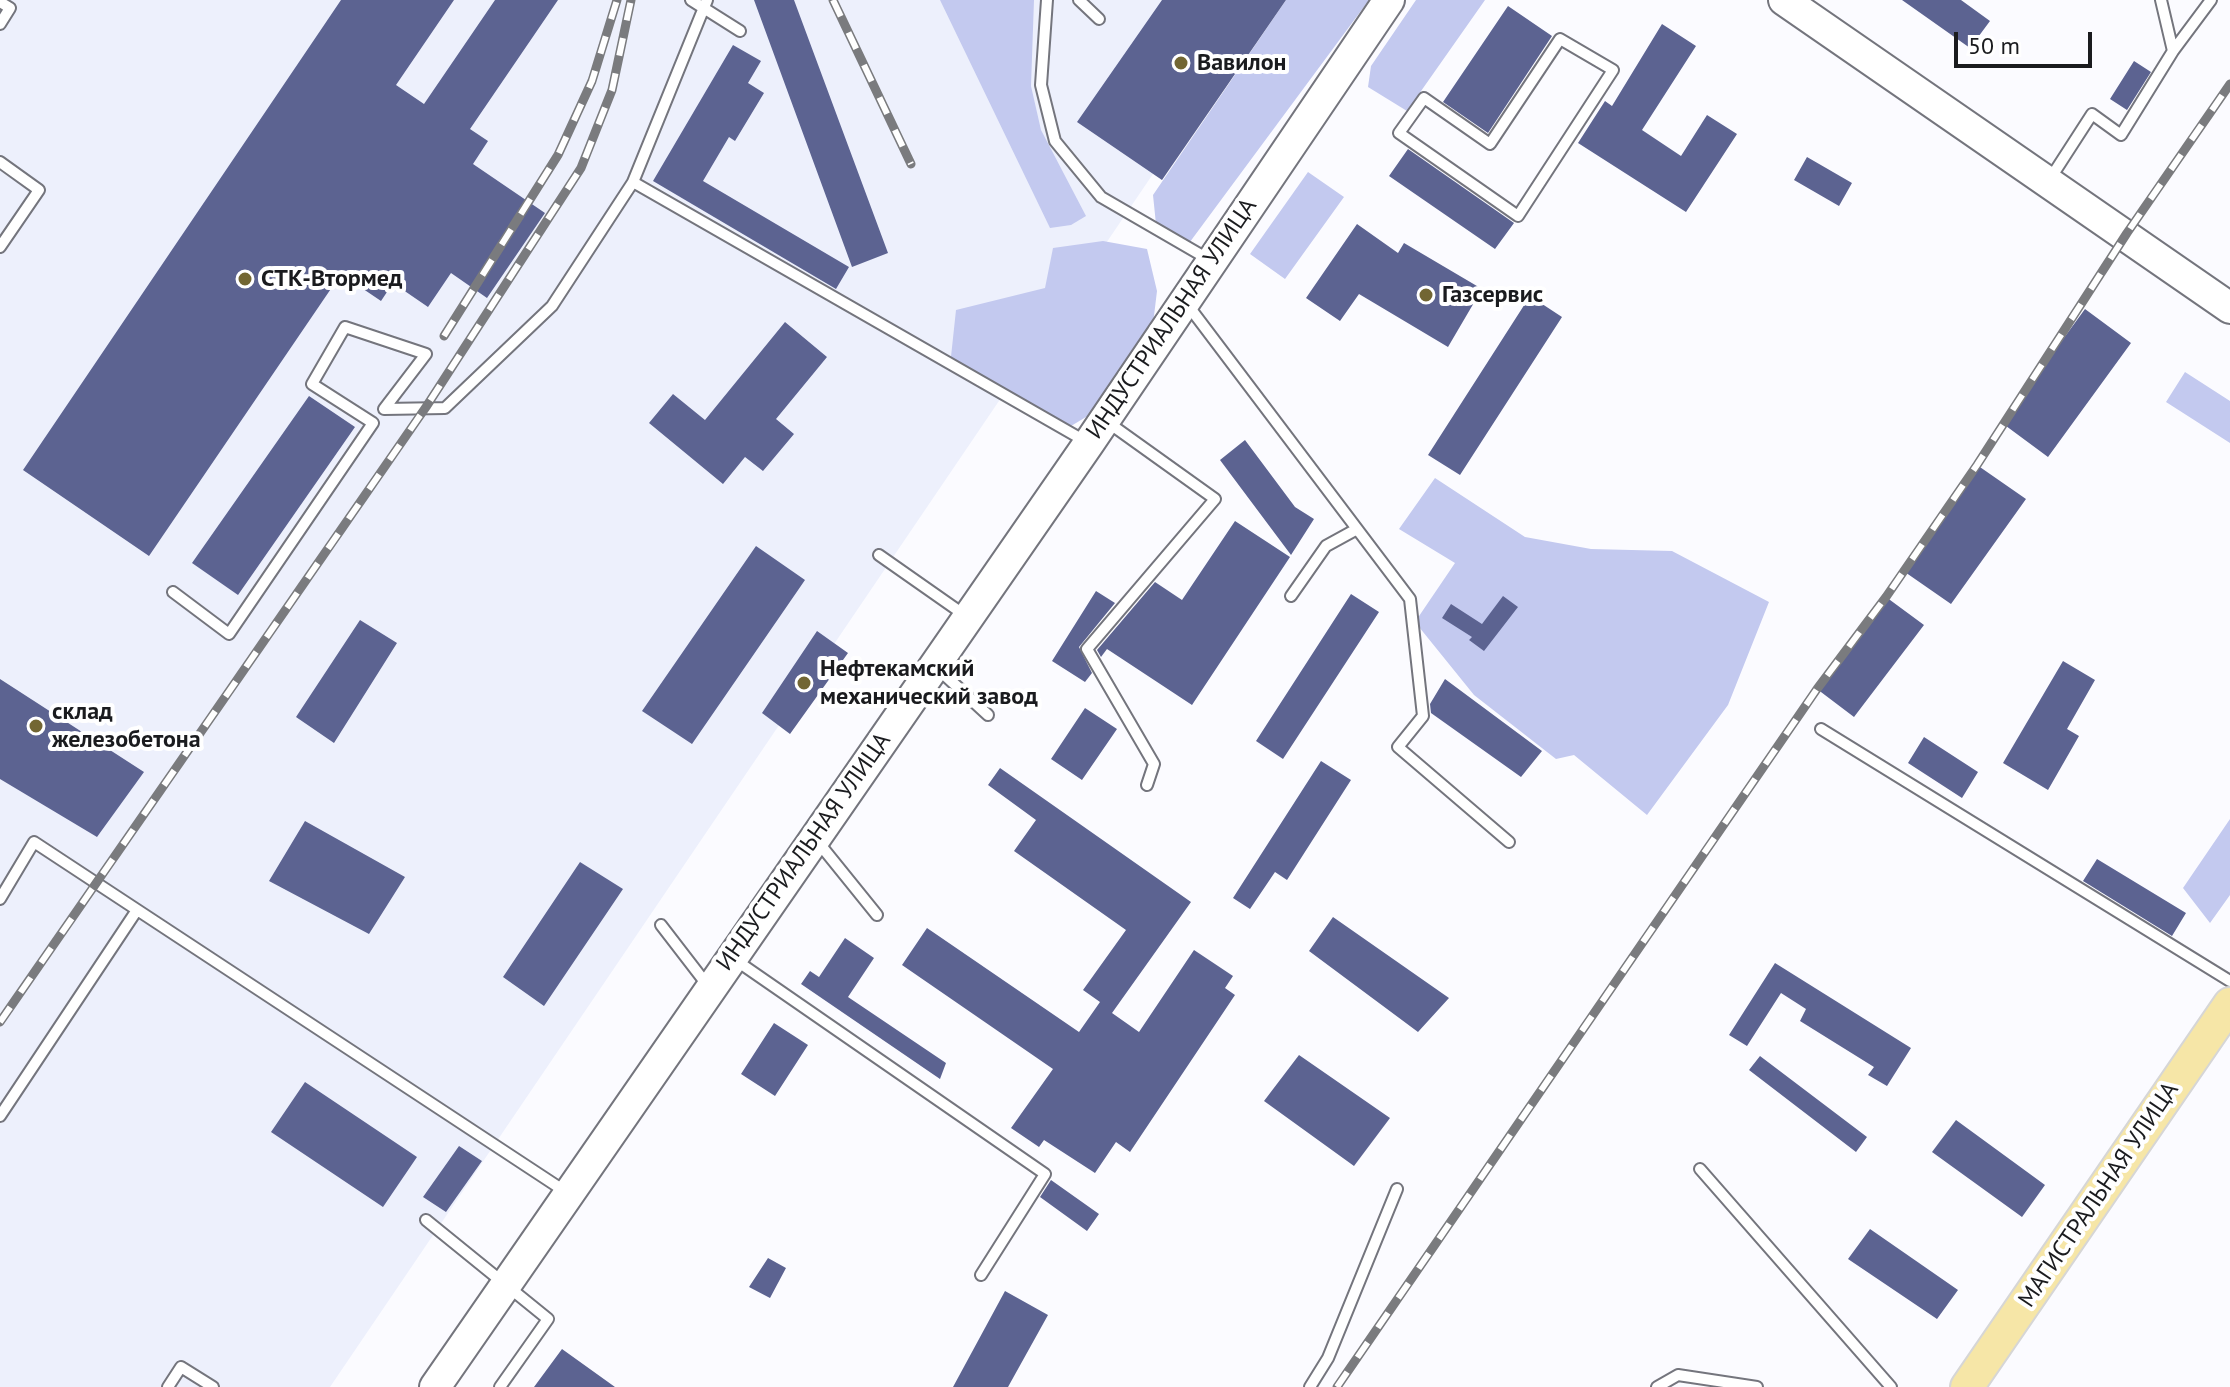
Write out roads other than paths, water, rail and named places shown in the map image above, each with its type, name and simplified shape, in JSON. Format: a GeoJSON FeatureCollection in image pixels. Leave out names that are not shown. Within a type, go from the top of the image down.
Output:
{"type":"FeatureCollection","features":[{"type":"Feature","properties":{"kind":"main road","name":"ИНДУСТРИАЛЬНАЯ УЛИЦА"},"geometry":{"type":"LineString","coordinates":[[435,1387],[1096,431],[1389,0]]}},
{"type":"Feature","properties":{"kind":"main road"},"geometry":{"type":"LineString","coordinates":[[1784,0],[2049,180],[2230,308]]}},
{"type":"Feature","properties":{"kind":"main road","name":"МАГИСТРАЛЬНАЯ УЛИЦА"},"geometry":{"type":"LineString","coordinates":[[1967,1387],[2230,1004]]}},
{"type":"Feature","properties":{"kind":"lane"},"geometry":{"type":"LineString","coordinates":[[691,0],[706,4],[740,31]]}},
{"type":"Feature","properties":{"kind":"lane"},"geometry":{"type":"LineString","coordinates":[[1047,0],[1041,85],[1055,141],[1101,197],[1210,260]]}},
{"type":"Feature","properties":{"kind":"lane"},"geometry":{"type":"LineString","coordinates":[[1079,0],[1099,19]]}},
{"type":"Feature","properties":{"kind":"lane"},"geometry":{"type":"LineString","coordinates":[[2161,0],[2173,51]]}},
{"type":"Feature","properties":{"kind":"lane"},"geometry":{"type":"LineString","coordinates":[[2049,180],[2092,114],[2121,135],[2173,51],[2211,0]]}},
{"type":"Feature","properties":{"kind":"lane"},"geometry":{"type":"LineString","coordinates":[[0,2],[10,8],[0,24]]}},
{"type":"Feature","properties":{"kind":"lane"},"geometry":{"type":"LineString","coordinates":[[173,592],[229,634],[373,423],[312,384],[345,327],[426,354],[384,409],[445,408],[552,306],[633,182],[706,4]]}},
{"type":"Feature","properties":{"kind":"lane"},"geometry":{"type":"LineString","coordinates":[[1560,39],[1613,70],[1518,216],[1399,133],[1424,98],[1490,144],[1560,39]]}},
{"type":"Feature","properties":{"kind":"lane"},"geometry":{"type":"LineString","coordinates":[[0,162],[39,190],[0,247]]}},
{"type":"Feature","properties":{"kind":"lane"},"geometry":{"type":"LineString","coordinates":[[633,182],[1096,431],[1215,499],[1087,649],[1154,764],[1147,785]]}},
{"type":"Feature","properties":{"kind":"lane"},"geometry":{"type":"LineString","coordinates":[[1184,299],[1410,599],[1423,716],[1398,747],[1509,842]]}},
{"type":"Feature","properties":{"kind":"lane"},"geometry":{"type":"LineString","coordinates":[[1291,596],[1326,546],[1357,529]]}},
{"type":"Feature","properties":{"kind":"lane"},"geometry":{"type":"LineString","coordinates":[[879,555],[967,617]]}},
{"type":"Feature","properties":{"kind":"lane"},"geometry":{"type":"LineString","coordinates":[[934,666],[988,715]]}},
{"type":"Feature","properties":{"kind":"lane"},"geometry":{"type":"LineString","coordinates":[[1821,729],[2230,981]]}},
{"type":"Feature","properties":{"kind":"lane"},"geometry":{"type":"LineString","coordinates":[[814,838],[877,915]]}},
{"type":"Feature","properties":{"kind":"lane"},"geometry":{"type":"LineString","coordinates":[[0,899],[34,842],[568,1193]]}},
{"type":"Feature","properties":{"kind":"lane"},"geometry":{"type":"LineString","coordinates":[[0,1116],[137,910]]}},
{"type":"Feature","properties":{"kind":"lane"},"geometry":{"type":"LineString","coordinates":[[661,925],[710,988]]}},
{"type":"Feature","properties":{"kind":"lane"},"geometry":{"type":"LineString","coordinates":[[731,957],[1045,1174],[981,1275]]}},
{"type":"Feature","properties":{"kind":"lane"},"geometry":{"type":"LineString","coordinates":[[1700,1169],[1891,1387]]}},
{"type":"Feature","properties":{"kind":"lane"},"geometry":{"type":"LineString","coordinates":[[1310,1387],[1328,1358],[1397,1189]]}},
{"type":"Feature","properties":{"kind":"lane"},"geometry":{"type":"LineString","coordinates":[[426,1220],[548,1319],[500,1387]]}},
{"type":"Feature","properties":{"kind":"lane"},"geometry":{"type":"LineString","coordinates":[[168,1387],[181,1367],[213,1387]]}},
{"type":"Feature","properties":{"kind":"lane"},"geometry":{"type":"LineString","coordinates":[[1657,1387],[1678,1375],[1757,1387]]}},
{"type":"Feature","properties":{"kind":"railway"},"geometry":{"type":"LineString","coordinates":[[444,336],[558,155],[592,81],[617,0]]}},
{"type":"Feature","properties":{"kind":"railway"},"geometry":{"type":"LineString","coordinates":[[0,1022],[426,407],[581,168],[612,90],[631,0]]}},
{"type":"Feature","properties":{"kind":"railway"},"geometry":{"type":"LineString","coordinates":[[833,0],[911,164]]}},
{"type":"Feature","properties":{"kind":"railway"},"geometry":{"type":"LineString","coordinates":[[1337,1387],[1817,689],[1886,597],[1977,465],[2127,233],[2230,84]]}},
{"type":"Feature","properties":{"kind":"place","name":"Вавилон"},"geometry":{"type":"Point","coordinates":[1181,63]}},
{"type":"Feature","properties":{"kind":"place","name":"СТК-Втормед"},"geometry":{"type":"Point","coordinates":[245,279]}},
{"type":"Feature","properties":{"kind":"place","name":"Газсервис"},"geometry":{"type":"Point","coordinates":[1426,295]}},
{"type":"Feature","properties":{"kind":"place","name":"Нефтекамский механический завод"},"geometry":{"type":"Point","coordinates":[804,683]}},
{"type":"Feature","properties":{"kind":"place","name":"склад железобетона"},"geometry":{"type":"Point","coordinates":[36,726]}}]}
